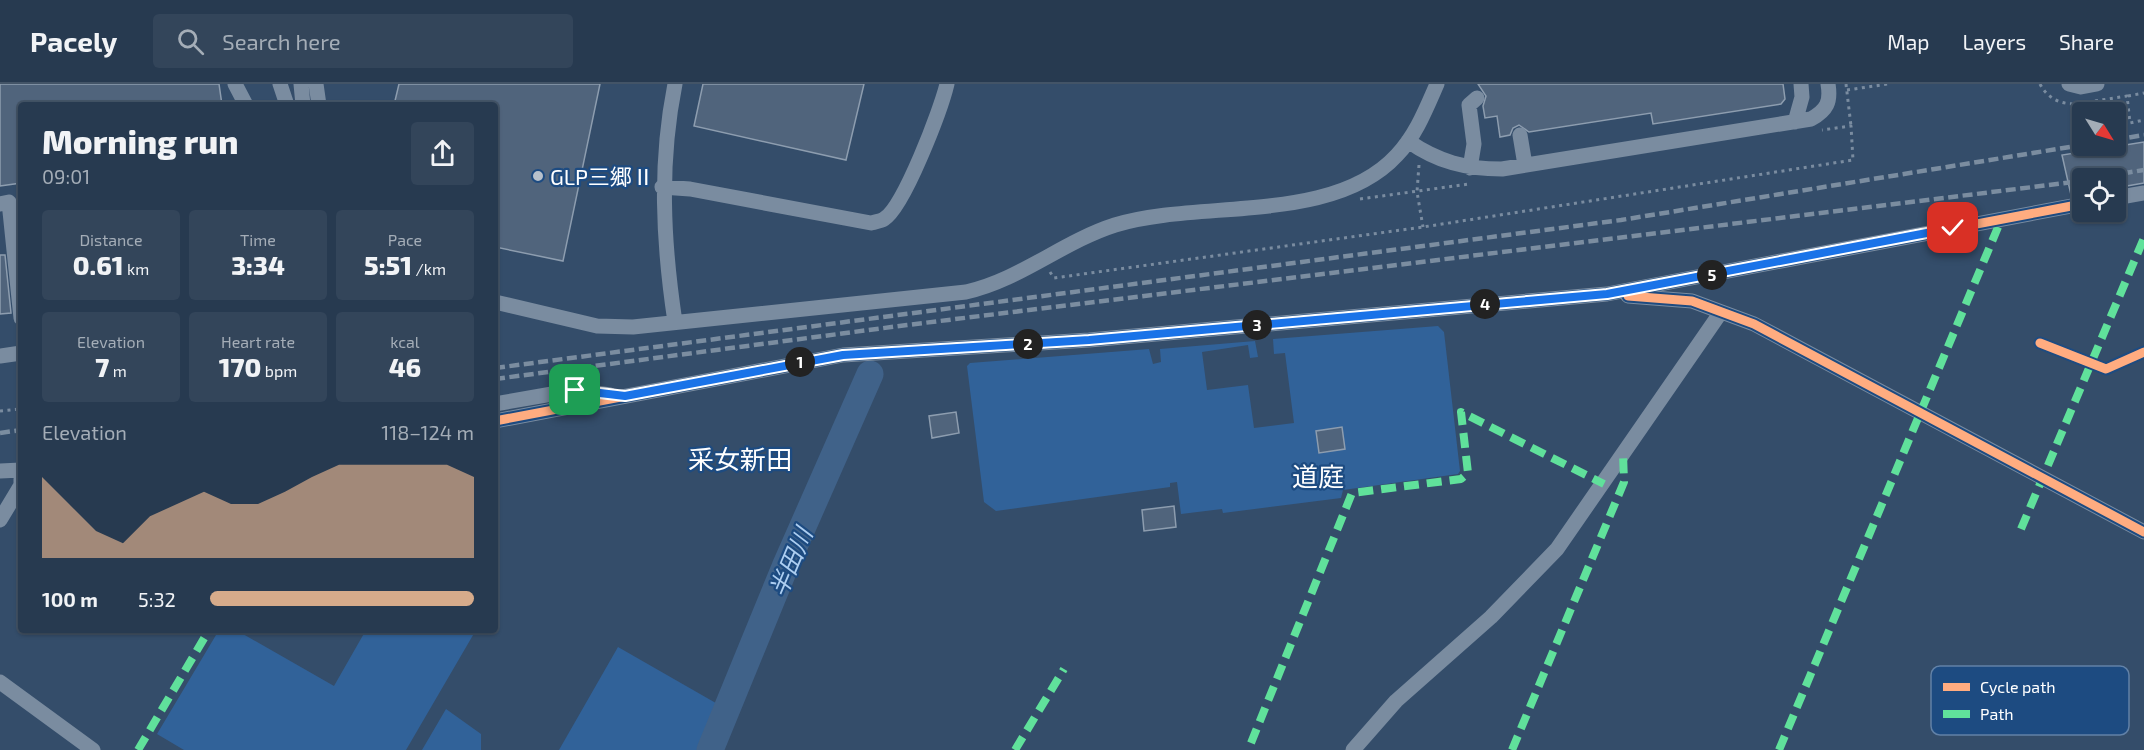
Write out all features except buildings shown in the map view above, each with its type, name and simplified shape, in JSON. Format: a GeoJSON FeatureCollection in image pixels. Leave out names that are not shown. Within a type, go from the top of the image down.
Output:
{"type":"FeatureCollection","features":[{"type":"Feature","properties":{"kind":"street"},"geometry":{"type":"LineString","coordinates":[[235,84],[244,102]]}},
{"type":"Feature","properties":{"kind":"street"},"geometry":{"type":"LineString","coordinates":[[280,84],[286,102]]}},
{"type":"Feature","properties":{"kind":"street"},"geometry":{"type":"LineString","coordinates":[[301,84],[303,102]]}},
{"type":"Feature","properties":{"kind":"street"},"geometry":{"type":"LineString","coordinates":[[316,84],[319,102]]}},
{"type":"Feature","properties":{"kind":"street"},"geometry":{"type":"LineString","coordinates":[[675,84],[667,123],[662,187],[675,322]]}},
{"type":"Feature","properties":{"kind":"street"},"geometry":{"type":"LineString","coordinates":[[662,187],[690,189],[871,223],[885,219],[898,205],[933,126],[947,84]]}},
{"type":"Feature","properties":{"kind":"street"},"geometry":{"type":"LineString","coordinates":[[498,303],[597,326],[633,327],[966,292],[990,287],[1071,243],[1118,225],[1328,196],[1346,190],[1380,171],[1408,141],[1416,130],[1437,84]]}},
{"type":"Feature","properties":{"kind":"street"},"geometry":{"type":"LineString","coordinates":[[1795,122],[1801,103],[1801,84]]}},
{"type":"Feature","properties":{"kind":"street"},"geometry":{"type":"LineString","coordinates":[[1408,141],[1440,160],[1470,168],[1502,169],[1810,119],[1826,109],[1830,98],[1828,84]]}},
{"type":"Feature","properties":{"kind":"street"},"geometry":{"type":"LineString","coordinates":[[2069,84],[2081,87],[2097,84]]}},
{"type":"Feature","properties":{"kind":"street"},"geometry":{"type":"LineString","coordinates":[[1470,168],[1474,144],[1469,105],[1477,98]]}},
{"type":"Feature","properties":{"kind":"street"},"geometry":{"type":"LineString","coordinates":[[1520,135],[1525,165]]}},
{"type":"Feature","properties":{"kind":"street"},"geometry":{"type":"LineString","coordinates":[[2126,196],[2144,193]]}},
{"type":"Feature","properties":{"kind":"street"},"geometry":{"type":"LineString","coordinates":[[0,204],[9,202],[18,289]]}},
{"type":"Feature","properties":{"kind":"street"},"geometry":{"type":"LineString","coordinates":[[498,420],[843,355],[1089,340],[1607,294],[2072,206]]}},
{"type":"Feature","properties":{"kind":"street"},"geometry":{"type":"LineString","coordinates":[[1607,294],[1692,301],[1754,324],[2144,532]]}},
{"type":"Feature","properties":{"kind":"street"},"geometry":{"type":"LineString","coordinates":[[1353,750],[1396,701],[1491,617],[1557,549],[1721,312]]}},
{"type":"Feature","properties":{"kind":"street"},"geometry":{"type":"LineString","coordinates":[[0,356],[18,354]]}},
{"type":"Feature","properties":{"kind":"street"},"geometry":{"type":"LineString","coordinates":[[498,403],[575,390],[625,396]]}},
{"type":"Feature","properties":{"kind":"street"},"geometry":{"type":"LineString","coordinates":[[0,471],[18,470]]}},
{"type":"Feature","properties":{"kind":"street"},"geometry":{"type":"LineString","coordinates":[[0,520],[18,490]]}},
{"type":"Feature","properties":{"kind":"street"},"geometry":{"type":"LineString","coordinates":[[0,682],[93,750]]}},
{"type":"Feature","properties":{"kind":"path"},"geometry":{"type":"LineString","coordinates":[[1048,269],[1054,278],[1853,160],[1846,84]]}},
{"type":"Feature","properties":{"kind":"path"},"geometry":{"type":"LineString","coordinates":[[1847,90],[1888,84]]}},
{"type":"Feature","properties":{"kind":"path"},"geometry":{"type":"LineString","coordinates":[[2040,84],[2048,95],[2071,105],[2144,93]]}},
{"type":"Feature","properties":{"kind":"path"},"geometry":{"type":"LineString","coordinates":[[2127,96],[2130,123],[2144,120]]}},
{"type":"Feature","properties":{"kind":"path"},"geometry":{"type":"LineString","coordinates":[[1816,131],[1851,126]]}},
{"type":"Feature","properties":{"kind":"path"},"geometry":{"type":"LineString","coordinates":[[1419,164],[1417,192],[1423,225]]}},
{"type":"Feature","properties":{"kind":"path"},"geometry":{"type":"LineString","coordinates":[[1359,200],[1475,183]]}},
{"type":"Feature","properties":{"kind":"path"},"geometry":{"type":"LineString","coordinates":[[0,411],[18,409]]}},
{"type":"Feature","properties":{"kind":"shaded area"},"geometry":{"type":"Polygon","coordinates":[[[1438,326],[1444,332],[1460,471],[1458,474],[1343,490],[1341,498],[1223,513],[1222,509],[1181,514],[1177,482],[1170,483],[1170,487],[996,511],[984,502],[967,366],[970,363],[1149,349],[1153,364],[1161,362],[1160,349],[1255,341],[1258,357],[1250,358],[1248,345],[1202,352],[1207,390],[1248,385],[1254,428],[1294,423],[1285,353],[1274,354],[1273,339],[1438,326]]]}},
{"type":"Feature","properties":{"kind":"shaded area"},"geometry":{"type":"Polygon","coordinates":[[[217,633],[241,633],[334,686],[364,633],[474,633],[406,750],[184,750],[157,734],[217,633]]]}},
{"type":"Feature","properties":{"kind":"shaded area"},"geometry":{"type":"Polygon","coordinates":[[[618,647],[721,706],[702,750],[559,750],[618,647]]]}},
{"type":"Feature","properties":{"kind":"shaded area"},"geometry":{"type":"Polygon","coordinates":[[[446,709],[481,734],[481,750],[422,750],[446,709]]]}},
{"type":"Feature","properties":{"kind":"waterway","name":"半田川"},"geometry":{"type":"LineString","coordinates":[[710,750],[785,567],[870,374]]}},
{"type":"Feature","properties":{"kind":"railway"},"geometry":{"type":"LineString","coordinates":[[2126,138],[2144,135]]}},
{"type":"Feature","properties":{"kind":"railway"},"geometry":{"type":"LineString","coordinates":[[498,368],[1621,220],[2072,147]]}},
{"type":"Feature","properties":{"kind":"railway"},"geometry":{"type":"LineString","coordinates":[[2126,173],[2144,170]]}},
{"type":"Feature","properties":{"kind":"railway"},"geometry":{"type":"LineString","coordinates":[[498,379],[907,325],[2072,182]]}},
{"type":"Feature","properties":{"kind":"railway"},"geometry":{"type":"LineString","coordinates":[[0,433],[18,430]]}},
{"type":"Feature","properties":{"kind":"marked path"},"geometry":{"type":"LineString","coordinates":[[1779,750],[2001,220]]}},
{"type":"Feature","properties":{"kind":"marked path"},"geometry":{"type":"LineString","coordinates":[[2021,529],[2144,238]]}},
{"type":"Feature","properties":{"kind":"marked path"},"geometry":{"type":"LineString","coordinates":[[1251,743],[1352,493],[1461,479],[1468,473],[1461,412],[1604,484]]}},
{"type":"Feature","properties":{"kind":"marked path"},"geometry":{"type":"LineString","coordinates":[[1512,750],[1624,482],[1623,454]]}},
{"type":"Feature","properties":{"kind":"marked path"},"geometry":{"type":"LineString","coordinates":[[138,750],[207,633]]}},
{"type":"Feature","properties":{"kind":"marked path"},"geometry":{"type":"LineString","coordinates":[[1015,750],[1064,669]]}},
{"type":"Feature","properties":{"kind":"cycle path"},"geometry":{"type":"LineString","coordinates":[[498,420],[843,355],[1089,340],[1607,294],[2072,206]]}},
{"type":"Feature","properties":{"kind":"cycle path"},"geometry":{"type":"LineString","coordinates":[[1628,296],[1692,301],[1754,324],[2144,532]]}},
{"type":"Feature","properties":{"kind":"cycle path"},"geometry":{"type":"LineString","coordinates":[[2040,343],[2106,369],[2144,352]]}},
{"type":"Feature","properties":{"kind":"place","name":"GLP三郷Ⅱ"},"geometry":{"type":"Point","coordinates":[538,176]}},
{"type":"Feature","properties":{"kind":"district","name":"采女新田"},"geometry":{"type":"Point","coordinates":[740,458]}},
{"type":"Feature","properties":{"kind":"district","name":"道庭"},"geometry":{"type":"Point","coordinates":[1318,475]}},
{"type":"Feature","properties":{"kind":"route"},"geometry":{"type":"LineString","coordinates":[[575,390],[625,396],[843,355],[1089,340],[1607,294],[1953,228]]}}]}
